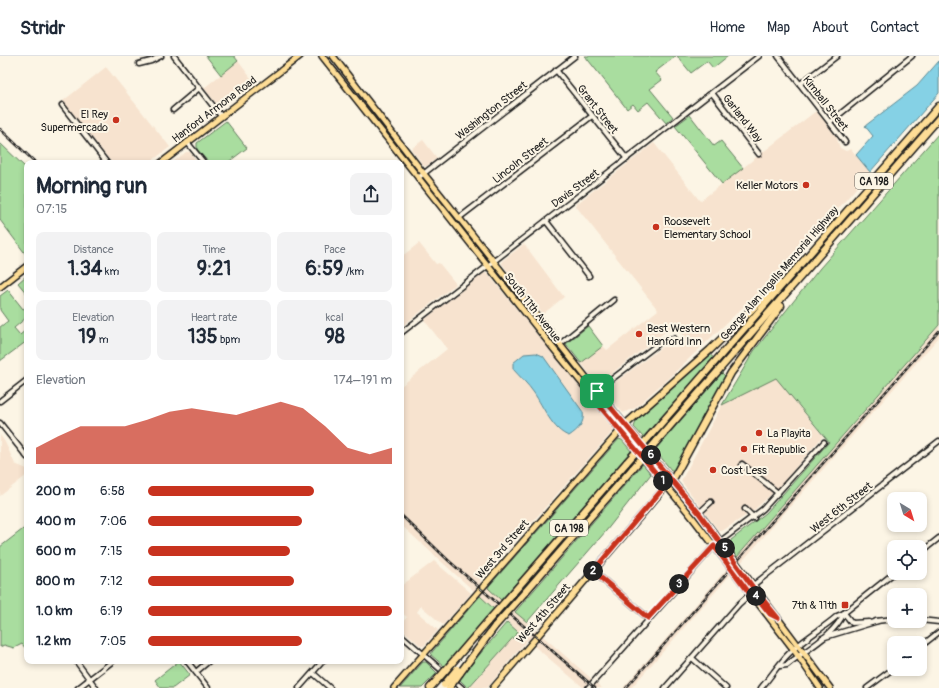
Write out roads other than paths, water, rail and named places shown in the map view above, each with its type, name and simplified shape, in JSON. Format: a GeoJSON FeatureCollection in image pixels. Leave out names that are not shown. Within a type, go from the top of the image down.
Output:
{"type":"FeatureCollection","features":[{"type":"Feature","properties":{"kind":"highway","name":"George Alan Ingalls Memorial Highway"},"geometry":{"type":"LineString","coordinates":[[429,688],[939,106]]}},
{"type":"Feature","properties":{"kind":"highway","name":"George Alan Ingalls Memorial Highway"},"geometry":{"type":"LineString","coordinates":[[444,687],[518,599],[939,118]]}},
{"type":"Feature","properties":{"kind":"highway"},"geometry":{"type":"LineString","coordinates":[[626,424],[710,350],[808,256]]}},
{"type":"Feature","properties":{"kind":"highway"},"geometry":{"type":"LineString","coordinates":[[672,480],[719,393],[740,358],[815,260]]}},
{"type":"Feature","properties":{"kind":"main road","name":"Hanford Armona Road"},"geometry":{"type":"LineString","coordinates":[[164,160],[300,56]]}},
{"type":"Feature","properties":{"kind":"main road","name":"South 11th Avenue"},"geometry":{"type":"LineString","coordinates":[[322,56],[404,160]]}},
{"type":"Feature","properties":{"kind":"main road","name":"South 11th Avenue"},"geometry":{"type":"LineString","coordinates":[[333,56],[424,174],[597,391],[699,513],[752,586]]}},
{"type":"Feature","properties":{"kind":"main road","name":"South 11th Avenue"},"geometry":{"type":"LineString","coordinates":[[404,160],[591,396],[666,485],[732,571]]}},
{"type":"Feature","properties":{"kind":"main road"},"geometry":{"type":"LineString","coordinates":[[0,287],[24,268]]}},
{"type":"Feature","properties":{"kind":"main road","name":"West 3rd Street"},"geometry":{"type":"LineString","coordinates":[[394,688],[626,424]]}},
{"type":"Feature","properties":{"kind":"main road","name":"West 4th Street"},"geometry":{"type":"LineString","coordinates":[[493,688],[666,485],[672,480]]}},
{"type":"Feature","properties":{"kind":"main road"},"geometry":{"type":"LineString","coordinates":[[732,571],[737,573],[748,586],[752,586],[778,618],[830,688]]}},
{"type":"Feature","properties":{"kind":"main road"},"geometry":{"type":"LineString","coordinates":[[732,571],[794,650],[820,688]]}},
{"type":"Feature","properties":{"kind":"main road"},"geometry":{"type":"LineString","coordinates":[[750,594],[754,594],[770,614],[778,618]]}},
{"type":"Feature","properties":{"kind":"street"},"geometry":{"type":"LineString","coordinates":[[139,64],[151,61],[161,56]]}},
{"type":"Feature","properties":{"kind":"street"},"geometry":{"type":"LineString","coordinates":[[174,56],[198,89],[221,116]]}},
{"type":"Feature","properties":{"kind":"street","name":"Washington Street"},"geometry":{"type":"LineString","coordinates":[[418,178],[575,56]]}},
{"type":"Feature","properties":{"kind":"street","name":"Davis Street"},"geometry":{"type":"LineString","coordinates":[[404,331],[759,56]]}},
{"type":"Feature","properties":{"kind":"street","name":"Kimball Street"},"geometry":{"type":"LineString","coordinates":[[778,56],[845,142]]}},
{"type":"Feature","properties":{"kind":"street"},"geometry":{"type":"LineString","coordinates":[[800,84],[837,56]]}},
{"type":"Feature","properties":{"kind":"street"},"geometry":{"type":"LineString","coordinates":[[830,122],[909,57]]}},
{"type":"Feature","properties":{"kind":"street","name":"Grant Street"},"geometry":{"type":"LineString","coordinates":[[556,70],[627,159]]}},
{"type":"Feature","properties":{"kind":"street"},"geometry":{"type":"LineString","coordinates":[[173,110],[198,89]]}},
{"type":"Feature","properties":{"kind":"street","name":"Garland Way"},"geometry":{"type":"LineString","coordinates":[[712,93],[760,154]]}},
{"type":"Feature","properties":{"kind":"street"},"geometry":{"type":"LineString","coordinates":[[62,105],[105,160]]}},
{"type":"Feature","properties":{"kind":"street","name":"Lincoln Street"},"geometry":{"type":"LineString","coordinates":[[459,218],[592,116]]}},
{"type":"Feature","properties":{"kind":"street"},"geometry":{"type":"LineString","coordinates":[[188,142],[202,160]]}},
{"type":"Feature","properties":{"kind":"street"},"geometry":{"type":"LineString","coordinates":[[546,221],[589,276]]}},
{"type":"Feature","properties":{"kind":"street"},"geometry":{"type":"LineString","coordinates":[[560,344],[614,300]]}},
{"type":"Feature","properties":{"kind":"street"},"geometry":{"type":"LineString","coordinates":[[591,396],[662,341],[674,338]]}},
{"type":"Feature","properties":{"kind":"street"},"geometry":{"type":"LineString","coordinates":[[0,401],[24,382]]}},
{"type":"Feature","properties":{"kind":"street"},"geometry":{"type":"LineString","coordinates":[[0,423],[24,453]]}},
{"type":"Feature","properties":{"kind":"street","name":"West 6th Street"},"geometry":{"type":"LineString","coordinates":[[752,586],[939,441]]}},
{"type":"Feature","properties":{"kind":"street"},"geometry":{"type":"LineString","coordinates":[[588,688],[648,618],[714,546],[754,518],[778,493],[802,463],[824,442]]}},
{"type":"Feature","properties":{"kind":"street"},"geometry":{"type":"LineString","coordinates":[[742,464],[778,493]]}},
{"type":"Feature","properties":{"kind":"street"},"geometry":{"type":"LineString","coordinates":[[699,513],[711,502]]}},
{"type":"Feature","properties":{"kind":"street"},"geometry":{"type":"LineString","coordinates":[[745,509],[754,518]]}},
{"type":"Feature","properties":{"kind":"street"},"geometry":{"type":"LineString","coordinates":[[927,547],[939,538]]}},
{"type":"Feature","properties":{"kind":"street"},"geometry":{"type":"LineString","coordinates":[[593,571],[648,618]]}},
{"type":"Feature","properties":{"kind":"street"},"geometry":{"type":"LineString","coordinates":[[780,666],[787,665],[822,638],[840,621],[844,614],[887,579]]}},
{"type":"Feature","properties":{"kind":"street"},"geometry":{"type":"LineString","coordinates":[[665,688],[739,604],[750,594]]}},
{"type":"Feature","properties":{"kind":"street"},"geometry":{"type":"LineString","coordinates":[[844,614],[853,623],[887,620]]}},
{"type":"Feature","properties":{"kind":"street"},"geometry":{"type":"LineString","coordinates":[[761,688],[780,666],[783,660],[794,650],[837,616],[844,614]]}},
{"type":"Feature","properties":{"kind":"street"},"geometry":{"type":"LineString","coordinates":[[822,638],[878,621]]}},
{"type":"Feature","properties":{"kind":"street"},"geometry":{"type":"LineString","coordinates":[[927,621],[939,622]]}},
{"type":"Feature","properties":{"kind":"street"},"geometry":{"type":"LineString","coordinates":[[927,641],[939,632]]}},
{"type":"Feature","properties":{"kind":"street"},"geometry":{"type":"LineString","coordinates":[[404,638],[462,688]]}},
{"type":"Feature","properties":{"kind":"street"},"geometry":{"type":"LineString","coordinates":[[692,658],[726,688]]}},
{"type":"Feature","properties":{"kind":"street"},"geometry":{"type":"LineString","coordinates":[[78,664],[96,688]]}},
{"type":"Feature","properties":{"kind":"street"},"geometry":{"type":"LineString","coordinates":[[78,688],[109,664]]}},
{"type":"Feature","properties":{"kind":"street"},"geometry":{"type":"LineString","coordinates":[[189,664],[208,688]]}},
{"type":"Feature","properties":{"kind":"street"},"geometry":{"type":"LineString","coordinates":[[196,672],[205,664]]}},
{"type":"Feature","properties":{"kind":"street"},"geometry":{"type":"LineString","coordinates":[[299,688],[320,664]]}},
{"type":"Feature","properties":{"kind":"street"},"geometry":{"type":"LineString","coordinates":[[312,673],[330,688]]}},
{"type":"Feature","properties":{"kind":"street"},"geometry":{"type":"LineString","coordinates":[[867,688],[887,673]]}},
{"type":"Feature","properties":{"kind":"water"},"geometry":{"type":"Polygon","coordinates":[[[939,61],[939,93],[870,172],[856,155],[873,136],[865,126],[917,86],[939,61]]]}},
{"type":"Feature","properties":{"kind":"water"},"geometry":{"type":"Polygon","coordinates":[[[536,353],[543,356],[583,412],[582,423],[569,436],[553,424],[532,390],[513,369],[513,363],[524,354],[536,353]]]}},
{"type":"Feature","properties":{"kind":"railway"},"geometry":{"type":"LineString","coordinates":[[0,129],[33,160]]}},
{"type":"Feature","properties":{"kind":"railway"},"geometry":{"type":"LineString","coordinates":[[626,688],[939,331]]}},
{"type":"Feature","properties":{"kind":"railway"},"geometry":{"type":"LineString","coordinates":[[404,518],[449,561],[595,688]]}},
{"type":"Feature","properties":{"kind":"place","name":"El Rey Supermercado"},"geometry":{"type":"Point","coordinates":[116,120]}},
{"type":"Feature","properties":{"kind":"place","name":"Keller Motors"},"geometry":{"type":"Point","coordinates":[806,185]}},
{"type":"Feature","properties":{"kind":"place","name":"Roosevelt Elementary School"},"geometry":{"type":"Point","coordinates":[656,227]}},
{"type":"Feature","properties":{"kind":"place","name":"Best Western Hanford Inn"},"geometry":{"type":"Point","coordinates":[639,334]}},
{"type":"Feature","properties":{"kind":"place","name":"La Playita"},"geometry":{"type":"Point","coordinates":[759,433]}},
{"type":"Feature","properties":{"kind":"place","name":"Fit Republic"},"geometry":{"type":"Point","coordinates":[744,449]}},
{"type":"Feature","properties":{"kind":"place","name":"Cost Less"},"geometry":{"type":"Point","coordinates":[713,470]}},
{"type":"Feature","properties":{"kind":"place","name":"7th & 11th"},"geometry":{"type":"Point","coordinates":[845,605]}}]}
